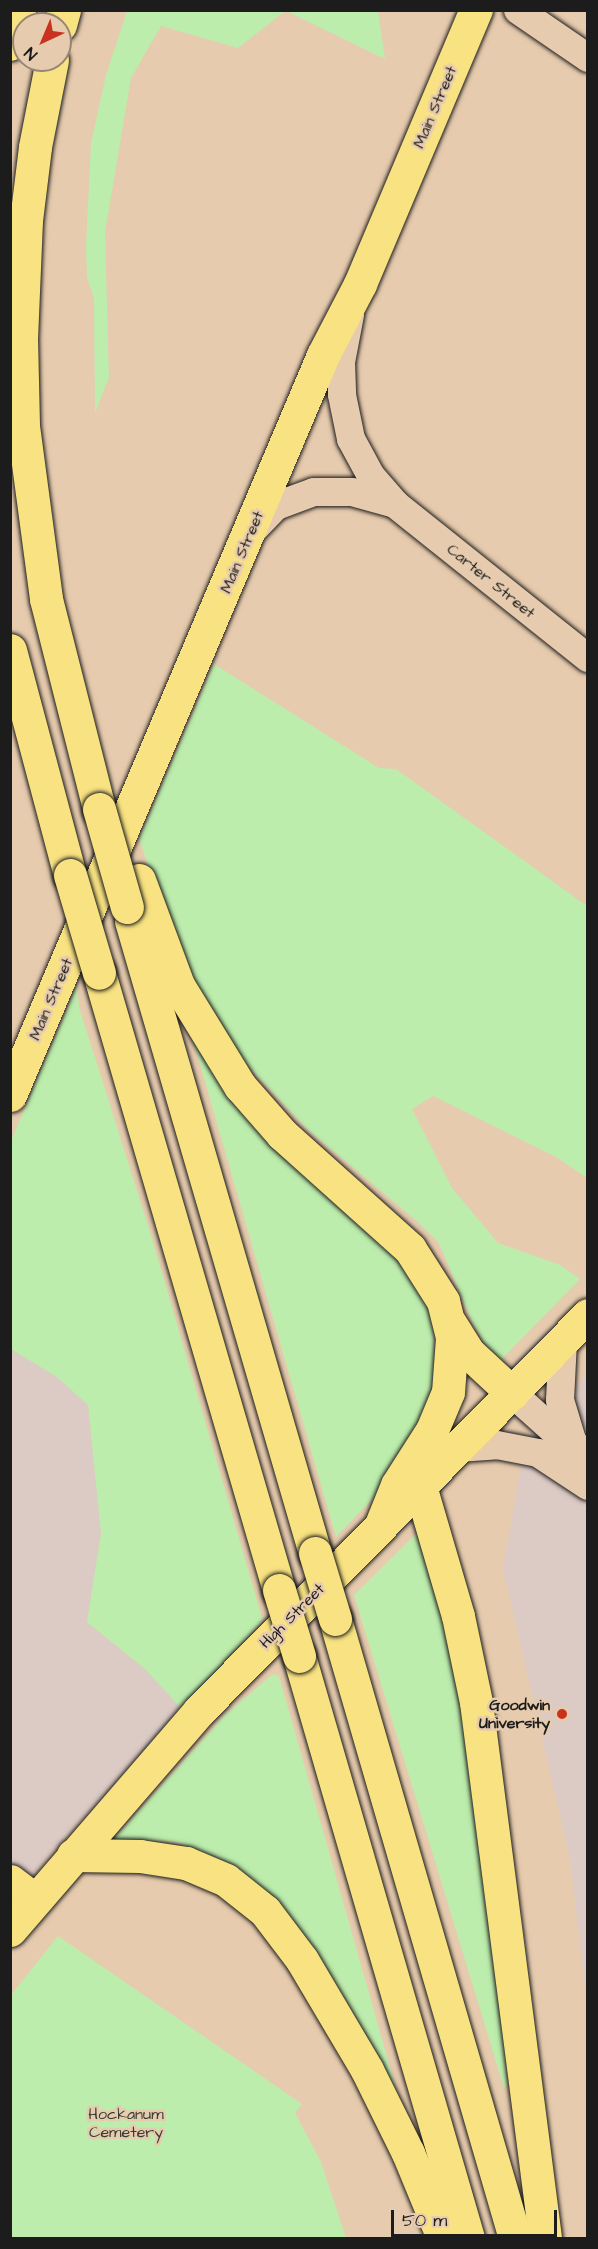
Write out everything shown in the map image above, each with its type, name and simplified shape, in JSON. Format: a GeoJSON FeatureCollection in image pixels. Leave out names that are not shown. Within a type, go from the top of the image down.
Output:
{"type":"FeatureCollection","features":[{"type":"Feature","properties":{"kind":"main road"},"geometry":{"type":"LineString","coordinates":[[10,44],[19,10]]}},
{"type":"Feature","properties":{"kind":"main road","name":"Main Street"},"geometry":{"type":"LineString","coordinates":[[10,1095],[251,532],[323,355],[360,284],[476,10]]}},
{"type":"Feature","properties":{"kind":"main road"},"geometry":{"type":"LineString","coordinates":[[50,72],[36,138],[26,220],[22,399],[40,566],[97,792],[133,894],[315,1553],[515,2238]]}},
{"type":"Feature","properties":{"kind":"main road"},"geometry":{"type":"LineString","coordinates":[[10,650],[70,875],[468,2238]]}},
{"type":"Feature","properties":{"kind":"main road"},"geometry":{"type":"LineString","coordinates":[[133,894],[178,985],[240,1086],[282,1134],[410,1249],[435,1284],[450,1322],[469,1353],[512,1393]]}},
{"type":"Feature","properties":{"kind":"main road","name":"High Street"},"geometry":{"type":"LineString","coordinates":[[10,1930],[23,1891],[73,1855],[199,1711],[588,1315]]}},
{"type":"Feature","properties":{"kind":"main road"},"geometry":{"type":"LineString","coordinates":[[380,1527],[396,1485],[432,1430],[445,1400],[453,1359],[450,1322]]}},
{"type":"Feature","properties":{"kind":"main road"},"geometry":{"type":"LineString","coordinates":[[420,1486],[458,1616],[476,1702],[545,2238]]}},
{"type":"Feature","properties":{"kind":"main road"},"geometry":{"type":"LineString","coordinates":[[73,1855],[140,1856],[186,1863],[235,1885],[265,1911],[302,1960],[367,2070],[408,2152],[443,2238]]}},
{"type":"Feature","properties":{"kind":"street"},"geometry":{"type":"LineString","coordinates":[[518,10],[588,57]]}},
{"type":"Feature","properties":{"kind":"street","name":"Carter Street"},"geometry":{"type":"LineString","coordinates":[[360,284],[341,362],[344,409],[360,458],[395,504],[588,658]]}},
{"type":"Feature","properties":{"kind":"street","name":"Carter Street"},"geometry":{"type":"LineString","coordinates":[[251,532],[276,506],[314,492],[352,492],[395,504]]}},
{"type":"Feature","properties":{"kind":"street"},"geometry":{"type":"LineString","coordinates":[[563,1341],[560,1400],[568,1431],[585,1460]]}},
{"type":"Feature","properties":{"kind":"street"},"geometry":{"type":"LineString","coordinates":[[512,1393],[585,1460]]}},
{"type":"Feature","properties":{"kind":"street"},"geometry":{"type":"LineString","coordinates":[[458,1448],[497,1445],[538,1454],[588,1486]]}},
{"type":"Feature","properties":{"kind":"shaded area"},"geometry":{"type":"Polygon","coordinates":[[[11,1348],[57,1377],[88,1404],[101,1533],[87,1622],[145,1669],[182,1709],[11,1898],[11,1348]]]}},
{"type":"Feature","properties":{"kind":"shaded area","name":"Goodwin University"},"geometry":{"type":"Polygon","coordinates":[[[587,1374],[587,2003],[570,1859],[503,1569],[526,1437],[587,1374]]]}},
{"type":"Feature","properties":{"kind":"green space"},"geometry":{"type":"Polygon","coordinates":[[[127,11],[285,11],[238,48],[161,26],[131,78],[105,232],[109,377],[95,413],[94,299],[87,277],[86,246],[91,143],[106,75],[127,11]]]}},
{"type":"Feature","properties":{"kind":"green space"},"geometry":{"type":"Polygon","coordinates":[[[286,11],[378,11],[385,59],[286,11]]]}},
{"type":"Feature","properties":{"kind":"green space"},"geometry":{"type":"Polygon","coordinates":[[[214,664],[379,768],[396,769],[587,906],[587,1178],[556,1157],[433,1096],[412,1109],[452,1188],[498,1243],[560,1265],[580,1279],[497,1364],[473,1324],[439,1243],[418,1222],[306,1128],[225,1041],[180,959],[139,839],[214,664]]]}},
{"type":"Feature","properties":{"kind":"green space"},"geometry":{"type":"Polygon","coordinates":[[[77,986],[79,1007],[153,1241],[263,1621],[182,1709],[145,1669],[87,1622],[101,1533],[88,1405],[57,1377],[11,1349],[10,1143],[77,986]]]}},
{"type":"Feature","properties":{"kind":"green space"},"geometry":{"type":"Polygon","coordinates":[[[193,1040],[279,1153],[387,1248],[412,1278],[429,1311],[434,1336],[433,1384],[422,1420],[376,1495],[336,1537],[193,1040]]]}},
{"type":"Feature","properties":{"kind":"green space"},"geometry":{"type":"Polygon","coordinates":[[[419,1531],[468,1691],[493,1898],[507,2086],[504,2088],[354,1595],[419,1531]]]}},
{"type":"Feature","properties":{"kind":"green space"},"geometry":{"type":"Polygon","coordinates":[[[273,1674],[279,1676],[401,2106],[227,1864],[173,1841],[113,1840],[225,1715],[273,1674]]]}},
{"type":"Feature","properties":{"kind":"green space","name":"Hockanum Cemetery"},"geometry":{"type":"Polygon","coordinates":[[[58,1936],[302,2104],[295,2113],[321,2162],[346,2238],[11,2238],[11,1995],[58,1936]]]}},
{"type":"Feature","properties":{"kind":"place","name":"Goodwin University"},"geometry":{"type":"Point","coordinates":[562,1714]}}]}
